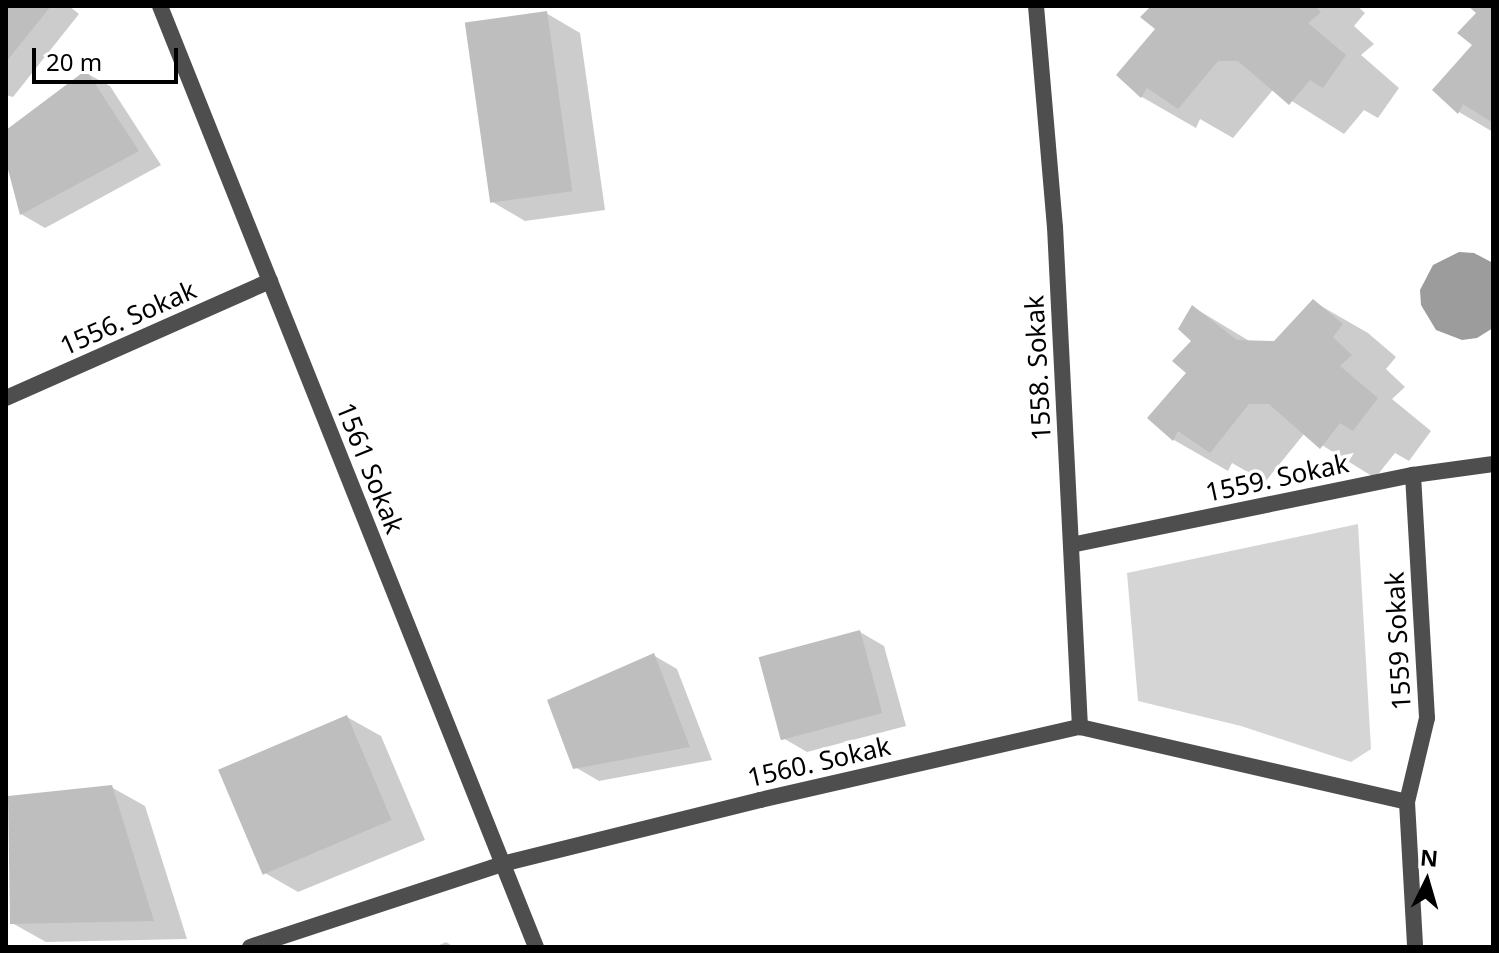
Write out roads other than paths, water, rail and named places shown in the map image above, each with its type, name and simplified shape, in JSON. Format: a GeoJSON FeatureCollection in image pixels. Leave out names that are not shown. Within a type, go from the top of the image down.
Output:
{"type":"FeatureCollection","features":[{"type":"Feature","properties":{"kind":"street","name":"1561 Sokak"},"geometry":{"type":"LineString","coordinates":[[160,6],[536,947]]}},
{"type":"Feature","properties":{"kind":"street","name":"1558. Sokak"},"geometry":{"type":"LineString","coordinates":[[1036,6],[1055,227],[1080,727]]}},
{"type":"Feature","properties":{"kind":"street","name":"1556. Sokak"},"geometry":{"type":"LineString","coordinates":[[6,398],[270,281]]}},
{"type":"Feature","properties":{"kind":"street","name":"1559. Sokak"},"geometry":{"type":"LineString","coordinates":[[1071,545],[1413,475],[1493,464]]}},
{"type":"Feature","properties":{"kind":"street","name":"1559 Sokak"},"geometry":{"type":"LineString","coordinates":[[1413,475],[1427,718],[1407,802],[1415,947]]}},
{"type":"Feature","properties":{"kind":"street","name":"1560. Sokak"},"geometry":{"type":"LineString","coordinates":[[250,947],[502,864],[745,803],[1080,727],[1407,802]]}}]}
